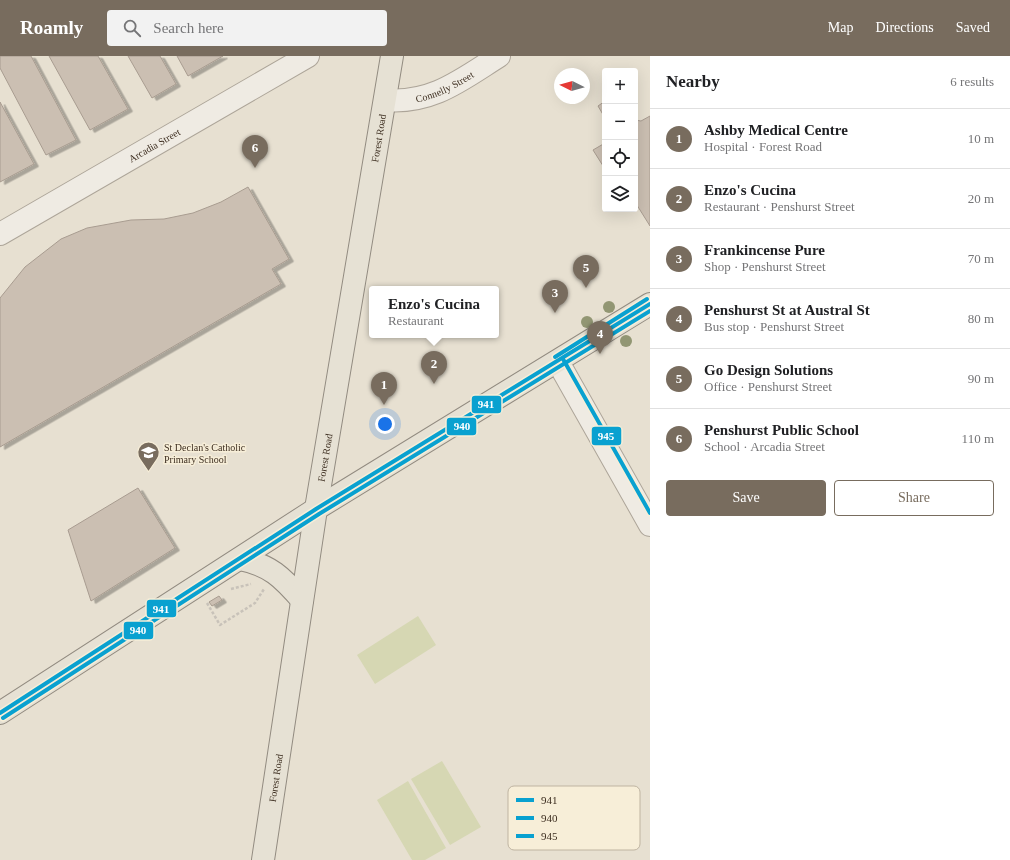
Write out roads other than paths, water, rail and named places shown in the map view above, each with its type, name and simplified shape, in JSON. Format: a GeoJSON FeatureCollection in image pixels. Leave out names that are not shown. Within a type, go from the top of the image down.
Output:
{"type":"FeatureCollection","features":[{"type":"Feature","properties":{"kind":"main road","name":"Forest Road"},"geometry":{"type":"LineString","coordinates":[[263,860],[316,509],[392,56]]}},
{"type":"Feature","properties":{"kind":"main road"},"geometry":{"type":"LineString","coordinates":[[0,713],[316,509],[558,362],[650,304]]}},
{"type":"Feature","properties":{"kind":"main road"},"geometry":{"type":"LineString","coordinates":[[240,559],[255,562],[276,572],[302,600]]}},
{"type":"Feature","properties":{"kind":"street","name":"Arcadia Street"},"geometry":{"type":"LineString","coordinates":[[0,234],[308,56]]}},
{"type":"Feature","properties":{"kind":"street","name":"Connelly Street"},"geometry":{"type":"LineString","coordinates":[[385,100],[403,101],[428,96],[457,82],[499,56]]}},
{"type":"Feature","properties":{"kind":"street"},"geometry":{"type":"LineString","coordinates":[[558,362],[650,525]]}},
{"type":"Feature","properties":{"kind":"place","name":"Penshurst Public School"},"geometry":{"type":"Point","coordinates":[255,168]}},
{"type":"Feature","properties":{"kind":"place","name":"Go Design Solutions"},"geometry":{"type":"Point","coordinates":[586,288]}},
{"type":"Feature","properties":{"kind":"place","name":"Frankincense Pure"},"geometry":{"type":"Point","coordinates":[555,313]}},
{"type":"Feature","properties":{"kind":"place","name":"Penshurst St at Austral St"},"geometry":{"type":"Point","coordinates":[600,354]}},
{"type":"Feature","properties":{"kind":"place","name":"Enzo's Cucina"},"geometry":{"type":"Point","coordinates":[434,384]}},
{"type":"Feature","properties":{"kind":"place","name":"Ashby Medical Centre"},"geometry":{"type":"Point","coordinates":[384,405]}},
{"type":"Feature","properties":{"kind":"place","name":"St Declan's Catholic Primary School"},"geometry":{"type":"Point","coordinates":[149,472]}}]}
